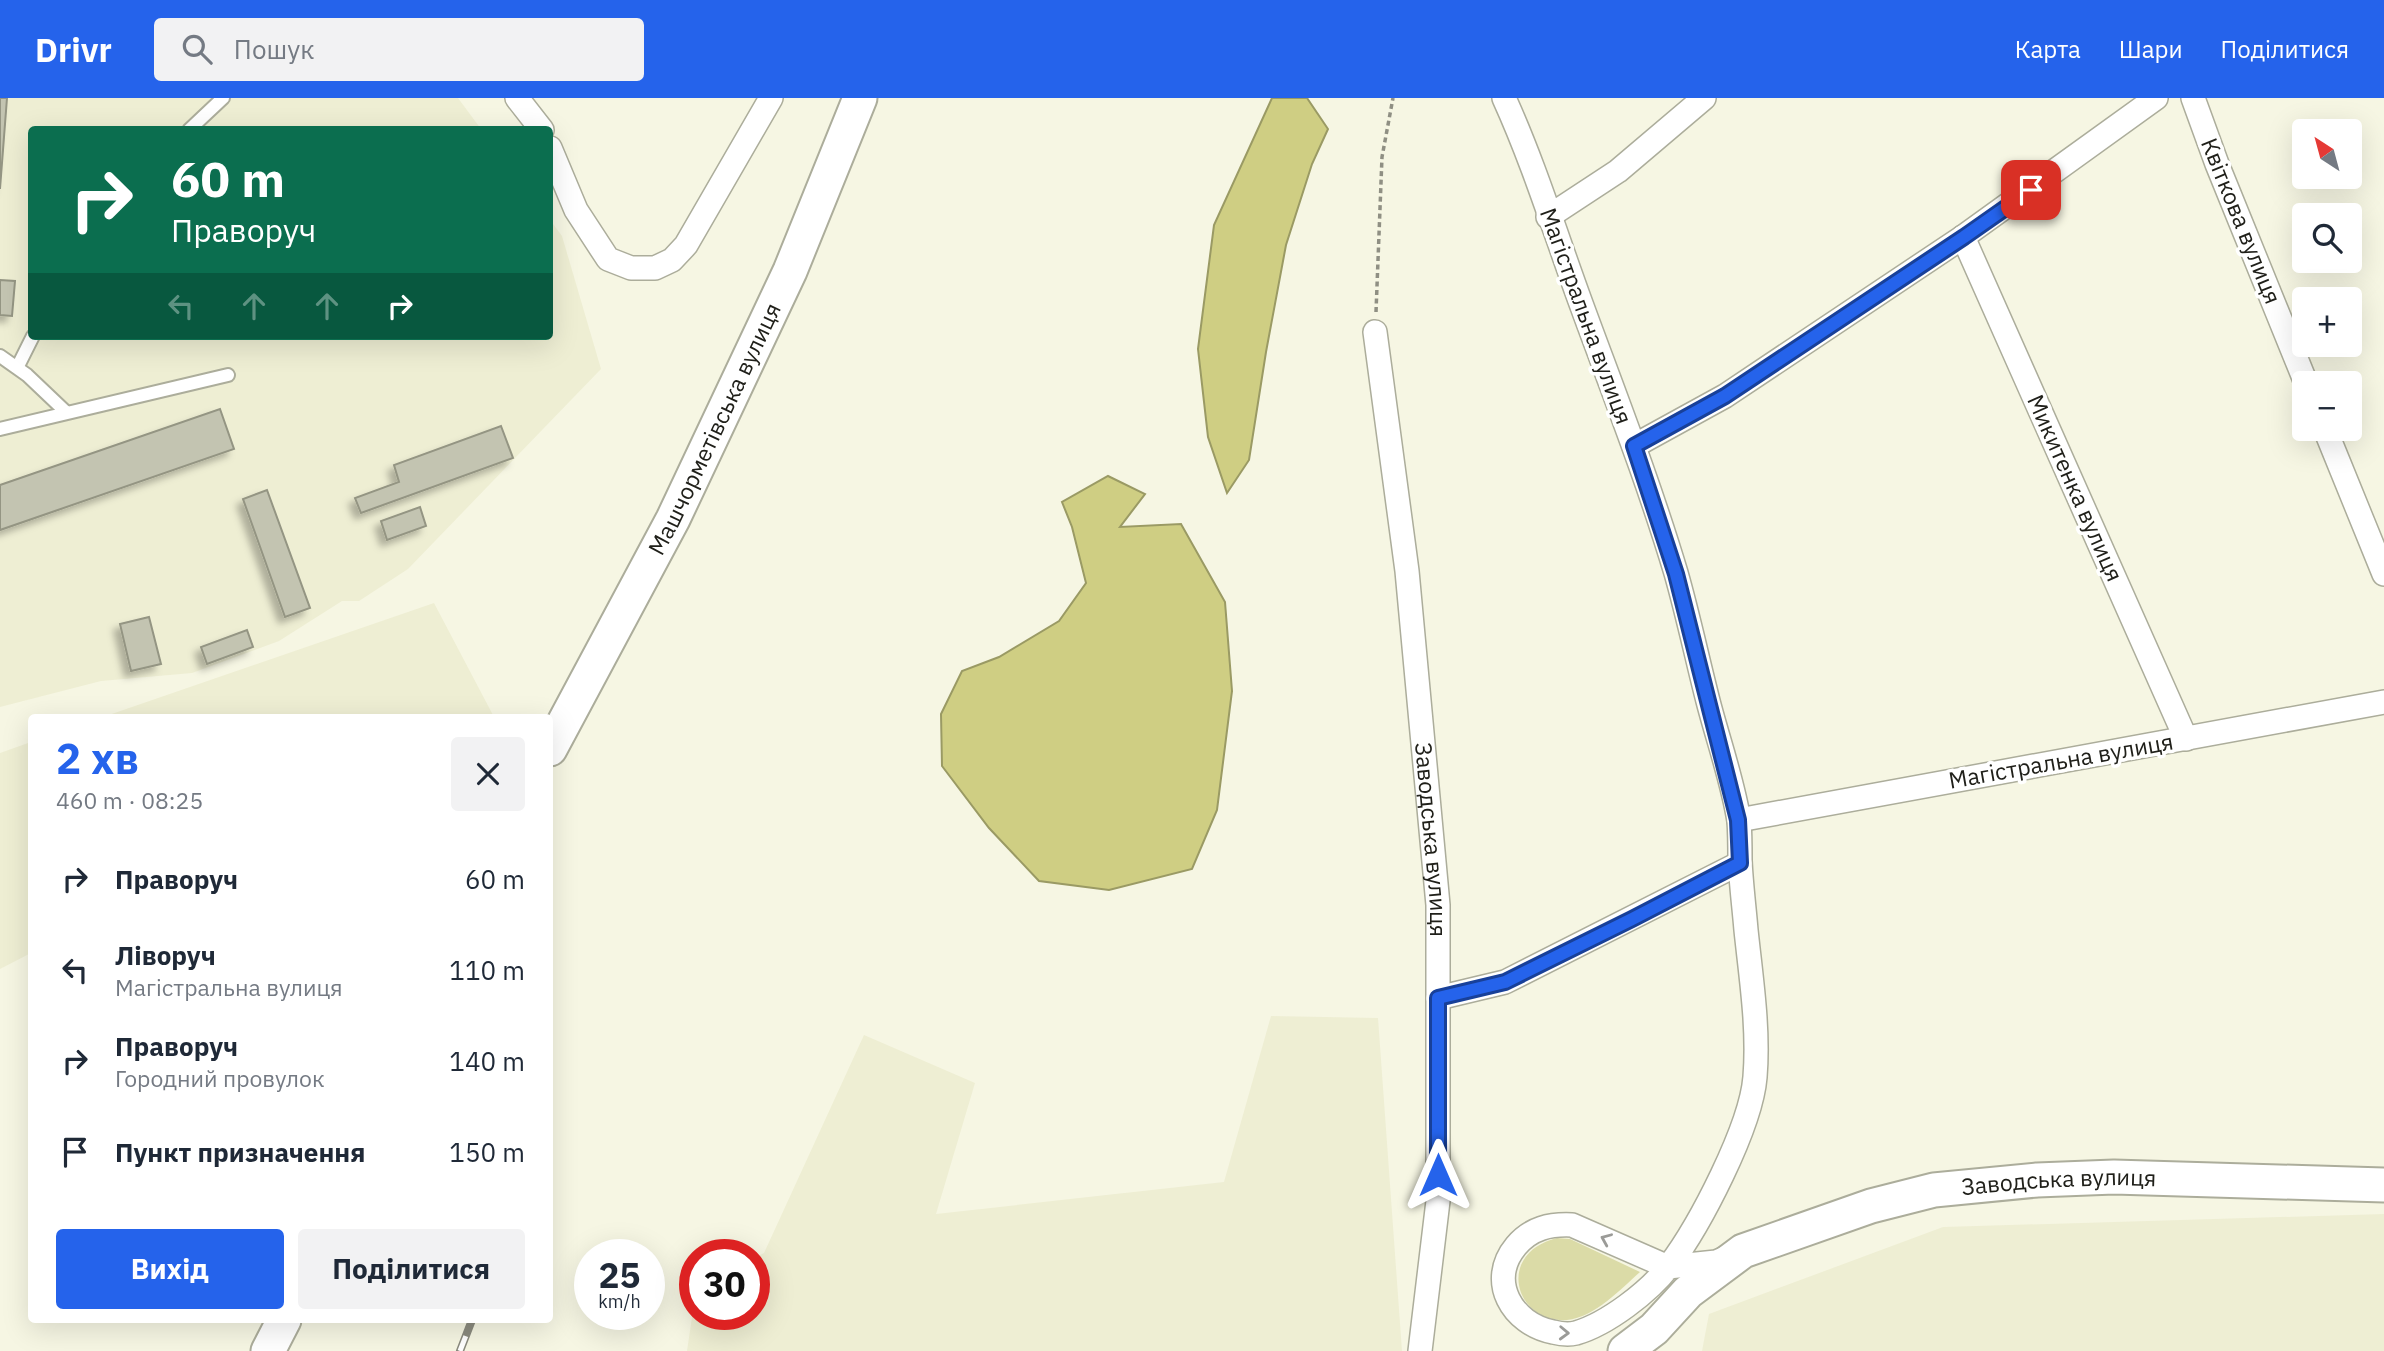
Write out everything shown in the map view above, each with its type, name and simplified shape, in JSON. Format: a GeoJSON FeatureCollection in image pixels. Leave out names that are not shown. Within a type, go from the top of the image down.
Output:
{"type":"FeatureCollection","features":[{"type":"Feature","properties":{"kind":"street"},"geometry":{"type":"LineString","coordinates":[[517,98],[539,126]]}},
{"type":"Feature","properties":{"kind":"street"},"geometry":{"type":"LineString","coordinates":[[553,155],[576,210],[608,259],[631,268],[655,268],[672,260],[686,245],[771,98]]}},
{"type":"Feature","properties":{"kind":"street","name":"Машчорметівська вулиця"},"geometry":{"type":"LineString","coordinates":[[553,743],[673,519],[790,271],[860,98]]}},
{"type":"Feature","properties":{"kind":"street","name":"Магістральна вулиця"},"geometry":{"type":"LineString","coordinates":[[1504,98],[1519,130],[1548,217],[1634,446],[1676,574],[1738,820],[1756,1032],[1754,1089],[1721,1179],[1668,1267]]}},
{"type":"Feature","properties":{"kind":"street"},"geometry":{"type":"LineString","coordinates":[[1548,217],[1618,171],[1704,98]]}},
{"type":"Feature","properties":{"kind":"street"},"geometry":{"type":"LineString","coordinates":[[1634,446],[1725,396],[1964,237],[2156,98]]}},
{"type":"Feature","properties":{"kind":"street","name":"Квіткова вулиця"},"geometry":{"type":"LineString","coordinates":[[2193,98],[2301,371]]}},
{"type":"Feature","properties":{"kind":"street","name":"Микитенка вулиця"},"geometry":{"type":"LineString","coordinates":[[1964,237],[2186,740]]}},
{"type":"Feature","properties":{"kind":"street","name":"Заводська вулиця"},"geometry":{"type":"LineString","coordinates":[[1375,332],[1412,627],[1438,905],[1438,1201],[1420,1351]]}},
{"type":"Feature","properties":{"kind":"street"},"geometry":{"type":"LineString","coordinates":[[2330,441],[2384,574]]}},
{"type":"Feature","properties":{"kind":"street","name":"Магістральна вулиця"},"geometry":{"type":"LineString","coordinates":[[1738,820],[2384,702]]}},
{"type":"Feature","properties":{"kind":"street"},"geometry":{"type":"LineString","coordinates":[[1438,998],[1505,982],[1740,863]]}},
{"type":"Feature","properties":{"kind":"street","name":"Заводська вулиця"},"geometry":{"type":"LineString","coordinates":[[1668,1267],[1607,1320],[1570,1335],[1546,1331],[1516,1314],[1502,1283],[1505,1265],[1512,1250],[1538,1228],[1555,1224],[1572,1225],[1668,1267],[1716,1262],[1871,1206],[1934,1190],[2037,1180],[2114,1177],[2384,1185]]}},
{"type":"Feature","properties":{"kind":"street","name":"Заводська вулиця"},"geometry":{"type":"LineString","coordinates":[[1625,1351],[1654,1329],[1688,1292],[1743,1251]]}},
{"type":"Feature","properties":{"kind":"street"},"geometry":{"type":"LineString","coordinates":[[268,1351],[282,1323]]}},
{"type":"Feature","properties":{"kind":"lane"},"geometry":{"type":"LineString","coordinates":[[194,126],[223,98]]}},
{"type":"Feature","properties":{"kind":"lane"},"geometry":{"type":"LineString","coordinates":[[17,368],[31,340]]}},
{"type":"Feature","properties":{"kind":"lane"},"geometry":{"type":"LineString","coordinates":[[0,356],[67,413]]}},
{"type":"Feature","properties":{"kind":"lane"},"geometry":{"type":"LineString","coordinates":[[0,429],[228,375]]}},
{"type":"Feature","properties":{"kind":"path"},"geometry":{"type":"LineString","coordinates":[[1375,332],[1382,156],[1394,98]]}},
{"type":"Feature","properties":{"kind":"shaded area"},"geometry":{"type":"Polygon","coordinates":[[[0,98],[458,98],[479,126],[28,126],[28,340],[553,340],[553,224],[562,236],[601,369],[408,569],[359,601],[342,601],[279,641],[192,673],[101,681],[0,707],[0,98]]]}},
{"type":"Feature","properties":{"kind":"shaded area"},"geometry":{"type":"Polygon","coordinates":[[[1272,98],[1307,98],[1328,129],[1312,164],[1286,245],[1249,460],[1227,493],[1208,437],[1198,349],[1214,225],[1272,98]]]}},
{"type":"Feature","properties":{"kind":"shaded area"},"geometry":{"type":"Polygon","coordinates":[[[1108,476],[1145,494],[1120,527],[1181,524],[1225,602],[1232,691],[1217,810],[1192,869],[1109,890],[1039,881],[989,828],[942,766],[941,714],[962,671],[999,657],[1059,621],[1086,583],[1072,527],[1062,502],[1108,476]]]}},
{"type":"Feature","properties":{"kind":"shaded area"},"geometry":{"type":"Polygon","coordinates":[[[434,603],[492,714],[112,714],[434,603]]]}},
{"type":"Feature","properties":{"kind":"shaded area"},"geometry":{"type":"Polygon","coordinates":[[[28,743],[28,955],[0,969],[0,753],[28,743]]]}},
{"type":"Feature","properties":{"kind":"shaded area"},"geometry":{"type":"Polygon","coordinates":[[[1271,1016],[1378,1018],[1402,1351],[687,1351],[690,1330],[770,1330],[770,1240],[864,1035],[975,1083],[936,1214],[1224,1182],[1271,1016]]]}},
{"type":"Feature","properties":{"kind":"shaded area"},"geometry":{"type":"Polygon","coordinates":[[[2384,1214],[2384,1351],[1702,1351],[1709,1314],[1943,1227],[2384,1214]]]}},
{"type":"Feature","properties":{"kind":"green space"},"geometry":{"type":"Polygon","coordinates":[[[1557,1238],[1570,1239],[1640,1272],[1588,1314],[1567,1320],[1549,1318],[1535,1311],[1525,1300],[1519,1287],[1519,1272],[1525,1258],[1537,1246],[1557,1238]]]}},
{"type":"Feature","properties":{"kind":"building"},"geometry":{"type":"Polygon","coordinates":[[[0,98],[7,98],[0,189],[0,98]]]}},
{"type":"Feature","properties":{"kind":"building"},"geometry":{"type":"Polygon","coordinates":[[[0,280],[15,281],[12,316],[0,315],[0,280]]]}},
{"type":"Feature","properties":{"kind":"building"},"geometry":{"type":"Polygon","coordinates":[[[220,409],[234,449],[0,530],[0,485],[220,409]]]}},
{"type":"Feature","properties":{"kind":"building"},"geometry":{"type":"Polygon","coordinates":[[[501,426],[513,458],[361,513],[355,498],[399,482],[394,465],[501,426]]]}},
{"type":"Feature","properties":{"kind":"building"},"geometry":{"type":"Polygon","coordinates":[[[267,490],[310,608],[285,617],[243,499],[267,490]]]}},
{"type":"Feature","properties":{"kind":"building"},"geometry":{"type":"Polygon","coordinates":[[[420,507],[426,526],[387,540],[381,521],[420,507]]]}},
{"type":"Feature","properties":{"kind":"building"},"geometry":{"type":"Polygon","coordinates":[[[149,617],[161,664],[131,671],[120,624],[149,617]]]}},
{"type":"Feature","properties":{"kind":"building"},"geometry":{"type":"Polygon","coordinates":[[[247,630],[253,647],[207,664],[201,647],[247,630]]]}},
{"type":"Feature","properties":{"kind":"railway"},"geometry":{"type":"LineString","coordinates":[[460,1351],[471,1323]]}},
{"type":"Feature","properties":{"kind":"route"},"geometry":{"type":"LineString","coordinates":[[1438,1175],[1438,998],[1505,982],[1740,863],[1738,820],[1676,574],[1634,446],[1725,396],[2031,190]]}}]}
